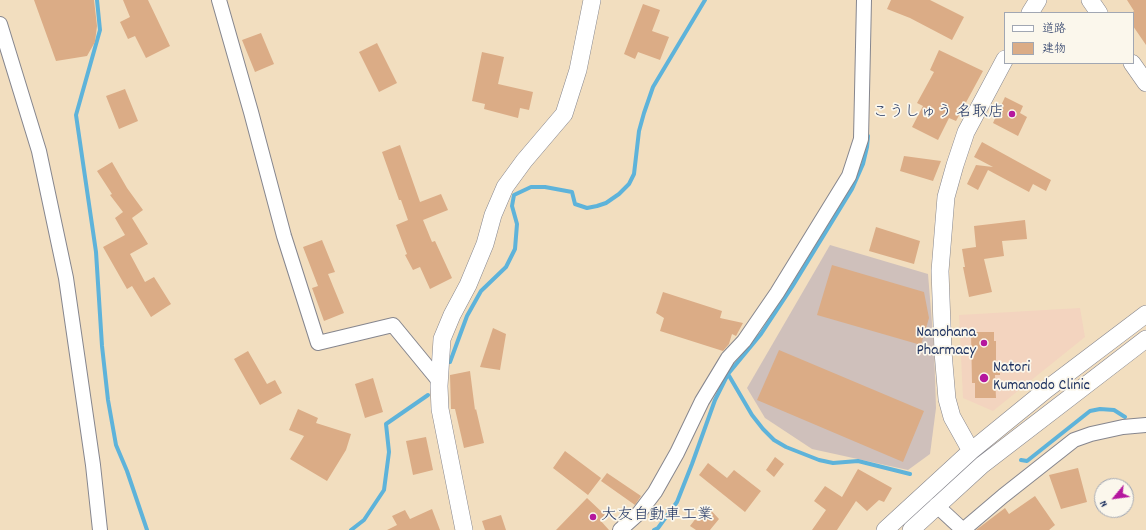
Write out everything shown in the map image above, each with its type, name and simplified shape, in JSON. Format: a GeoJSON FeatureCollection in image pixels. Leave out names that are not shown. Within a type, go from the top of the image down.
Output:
{"type":"FeatureCollection","features":[{"type":"Feature","properties":{"kind":"street"},"geometry":{"type":"LineString","coordinates":[[219,0],[284,236],[318,343],[393,325],[439,381]]}},
{"type":"Feature","properties":{"kind":"street"},"geometry":{"type":"LineString","coordinates":[[464,530],[440,409],[439,381],[442,339],[452,315],[468,285],[485,244],[493,215],[505,187],[524,161],[564,114],[578,70],[592,0]]}},
{"type":"Feature","properties":{"kind":"street"},"geometry":{"type":"LineString","coordinates":[[620,530],[638,513],[655,492],[702,401],[728,358],[744,341],[777,293],[849,176],[861,139],[864,0]]}},
{"type":"Feature","properties":{"kind":"street"},"geometry":{"type":"LineString","coordinates":[[1031,12],[1038,0]]}},
{"type":"Feature","properties":{"kind":"street"},"geometry":{"type":"LineString","coordinates":[[1090,0],[1098,12]]}},
{"type":"Feature","properties":{"kind":"street"},"geometry":{"type":"LineString","coordinates":[[0,24],[39,151],[66,278],[93,465],[100,530]]}},
{"type":"Feature","properties":{"kind":"street"},"geometry":{"type":"LineString","coordinates":[[971,451],[952,417],[947,399],[943,352],[940,271],[946,197],[966,132],[1004,61]]}},
{"type":"Feature","properties":{"kind":"street"},"geometry":{"type":"LineString","coordinates":[[1133,64],[1146,83]]}},
{"type":"Feature","properties":{"kind":"street"},"geometry":{"type":"LineString","coordinates":[[885,530],[971,451],[1047,389],[1146,314]]}},
{"type":"Feature","properties":{"kind":"street"},"geometry":{"type":"LineString","coordinates":[[911,530],[936,505],[982,465],[1146,338]]}},
{"type":"Feature","properties":{"kind":"street"},"geometry":{"type":"LineString","coordinates":[[936,505],[963,530],[1074,440],[1091,434],[1123,427],[1146,425]]}},
{"type":"Feature","properties":{"kind":"shaded area"},"geometry":{"type":"Polygon","coordinates":[[[830,245],[928,274],[934,348],[936,408],[930,454],[908,470],[812,449],[765,418],[747,388],[830,245]]]}},
{"type":"Feature","properties":{"kind":"shaded area"},"geometry":{"type":"Polygon","coordinates":[[[1080,308],[1085,337],[993,411],[963,398],[959,315],[1080,308]]]}},
{"type":"Feature","properties":{"kind":"building"},"geometry":{"type":"Polygon","coordinates":[[[34,0],[94,0],[97,26],[95,42],[87,56],[56,61],[34,0]]]}},
{"type":"Feature","properties":{"kind":"building"},"geometry":{"type":"Polygon","coordinates":[[[123,0],[148,0],[170,46],[146,58],[135,36],[128,39],[120,22],[130,17],[123,0]]]}},
{"type":"Feature","properties":{"kind":"building"},"geometry":{"type":"Polygon","coordinates":[[[891,0],[930,0],[964,17],[952,40],[910,18],[887,9],[891,0]]]}},
{"type":"Feature","properties":{"kind":"building"},"geometry":{"type":"Polygon","coordinates":[[[1127,0],[1146,0],[1146,45],[1134,27],[1134,11],[1127,0]]]}},
{"type":"Feature","properties":{"kind":"building"},"geometry":{"type":"Polygon","coordinates":[[[643,4],[660,10],[652,31],[669,37],[660,60],[638,52],[635,59],[624,54],[643,4]]]}},
{"type":"Feature","properties":{"kind":"building"},"geometry":{"type":"Polygon","coordinates":[[[261,33],[274,64],[255,72],[242,40],[261,33]]]}},
{"type":"Feature","properties":{"kind":"building"},"geometry":{"type":"Polygon","coordinates":[[[377,43],[397,83],[379,92],[359,52],[377,43]]]}},
{"type":"Feature","properties":{"kind":"building"},"geometry":{"type":"Polygon","coordinates":[[[939,50],[983,71],[956,121],[949,118],[938,140],[912,127],[923,106],[917,103],[934,72],[930,70],[939,50]]]}},
{"type":"Feature","properties":{"kind":"building"},"geometry":{"type":"Polygon","coordinates":[[[482,52],[504,57],[498,84],[533,92],[529,110],[520,108],[518,118],[484,109],[485,104],[472,101],[482,52]]]}},
{"type":"Feature","properties":{"kind":"building"},"geometry":{"type":"Polygon","coordinates":[[[125,89],[138,121],[119,129],[106,96],[125,89]]]}},
{"type":"Feature","properties":{"kind":"building"},"geometry":{"type":"Polygon","coordinates":[[[1005,97],[1023,106],[1020,113],[1027,117],[1018,136],[993,123],[1005,97]]]}},
{"type":"Feature","properties":{"kind":"building"},"geometry":{"type":"Polygon","coordinates":[[[982,142],[1051,180],[1046,191],[1033,184],[1029,192],[988,170],[978,190],[967,184],[976,165],[993,167],[974,157],[982,142]]]}},
{"type":"Feature","properties":{"kind":"building"},"geometry":{"type":"Polygon","coordinates":[[[400,145],[420,202],[441,194],[448,210],[423,220],[432,242],[435,241],[452,278],[430,289],[420,267],[413,270],[405,255],[407,254],[396,225],[408,220],[401,200],[399,200],[382,152],[400,145]]]}},
{"type":"Feature","properties":{"kind":"building"},"geometry":{"type":"Polygon","coordinates":[[[904,156],[941,161],[933,181],[900,171],[904,156]]]}},
{"type":"Feature","properties":{"kind":"building"},"geometry":{"type":"Polygon","coordinates":[[[112,162],[127,188],[143,210],[132,218],[148,244],[130,254],[145,282],[154,277],[171,304],[151,317],[132,286],[127,289],[103,247],[125,235],[115,218],[123,212],[110,195],[112,194],[97,171],[112,162]]]}},
{"type":"Feature","properties":{"kind":"building"},"geometry":{"type":"Polygon","coordinates":[[[1025,220],[1027,239],[1002,241],[1004,256],[984,259],[992,292],[969,297],[963,267],[965,267],[962,249],[976,247],[974,226],[1025,220]]]}},
{"type":"Feature","properties":{"kind":"building"},"geometry":{"type":"Polygon","coordinates":[[[876,227],[920,241],[914,264],[869,251],[876,227]]]}},
{"type":"Feature","properties":{"kind":"building"},"geometry":{"type":"Polygon","coordinates":[[[322,240],[335,272],[328,274],[344,313],[324,321],[312,288],[318,286],[303,247],[322,240]]]}},
{"type":"Feature","properties":{"kind":"building"},"geometry":{"type":"Polygon","coordinates":[[[832,265],[924,292],[929,318],[921,345],[817,315],[832,265]]]}},
{"type":"Feature","properties":{"kind":"building"},"geometry":{"type":"Polygon","coordinates":[[[663,292],[722,311],[720,318],[743,323],[736,336],[732,334],[729,344],[723,351],[660,331],[664,318],[656,313],[663,292]]]}},
{"type":"Feature","properties":{"kind":"building"},"geometry":{"type":"Polygon","coordinates":[[[493,328],[506,334],[500,370],[480,367],[493,328]]]}},
{"type":"Feature","properties":{"kind":"building"},"geometry":{"type":"Polygon","coordinates":[[[971,332],[994,332],[994,341],[996,341],[996,364],[1000,364],[1000,375],[995,375],[996,398],[975,398],[975,383],[972,383],[971,332]]]}},
{"type":"Feature","properties":{"kind":"building"},"geometry":{"type":"Polygon","coordinates":[[[779,350],[924,411],[903,462],[757,400],[779,350]]]}},
{"type":"Feature","properties":{"kind":"building"},"geometry":{"type":"Polygon","coordinates":[[[248,351],[267,384],[275,380],[282,393],[260,405],[234,359],[248,351]]]}},
{"type":"Feature","properties":{"kind":"building"},"geometry":{"type":"Polygon","coordinates":[[[470,371],[475,410],[476,409],[484,443],[464,448],[455,409],[451,409],[450,375],[470,371]]]}},
{"type":"Feature","properties":{"kind":"building"},"geometry":{"type":"Polygon","coordinates":[[[373,378],[383,412],[365,418],[355,384],[373,378]]]}},
{"type":"Feature","properties":{"kind":"building"},"geometry":{"type":"Polygon","coordinates":[[[298,409],[318,418],[316,423],[351,434],[346,450],[327,481],[290,459],[304,436],[289,430],[298,409]]]}},
{"type":"Feature","properties":{"kind":"building"},"geometry":{"type":"Polygon","coordinates":[[[426,437],[433,470],[413,475],[406,441],[426,437]]]}},
{"type":"Feature","properties":{"kind":"building"},"geometry":{"type":"Polygon","coordinates":[[[565,451],[601,478],[588,495],[553,468],[565,451]]]}},
{"type":"Feature","properties":{"kind":"building"},"geometry":{"type":"Polygon","coordinates":[[[775,457],[784,464],[774,477],[766,470],[775,457]]]}},
{"type":"Feature","properties":{"kind":"building"},"geometry":{"type":"Polygon","coordinates":[[[708,463],[727,478],[734,470],[761,491],[745,512],[699,475],[708,463]]]}},
{"type":"Feature","properties":{"kind":"building"},"geometry":{"type":"Polygon","coordinates":[[[1078,468],[1087,502],[1061,509],[1049,475],[1078,468]]]}},
{"type":"Feature","properties":{"kind":"building"},"geometry":{"type":"Polygon","coordinates":[[[858,469],[892,488],[884,502],[879,500],[867,511],[856,501],[837,530],[812,530],[826,510],[814,501],[825,486],[842,497],[858,469]]]}},
{"type":"Feature","properties":{"kind":"building"},"geometry":{"type":"Polygon","coordinates":[[[607,473],[641,496],[635,505],[601,481],[607,473]]]}},
{"type":"Feature","properties":{"kind":"building"},"geometry":{"type":"Polygon","coordinates":[[[1035,496],[1055,525],[1049,530],[976,530],[1005,508],[1009,514],[1035,496]]]}},
{"type":"Feature","properties":{"kind":"building"},"geometry":{"type":"Polygon","coordinates":[[[587,498],[605,515],[600,520],[609,530],[556,530],[587,498]]]}},
{"type":"Feature","properties":{"kind":"building"},"geometry":{"type":"Polygon","coordinates":[[[706,505],[719,519],[710,530],[696,530],[690,526],[706,505]]]}},
{"type":"Feature","properties":{"kind":"building"},"geometry":{"type":"Polygon","coordinates":[[[432,509],[440,530],[387,530],[397,525],[392,516],[405,510],[410,519],[432,509]]]}},
{"type":"Feature","properties":{"kind":"building"},"geometry":{"type":"Polygon","coordinates":[[[501,515],[506,530],[485,530],[482,521],[501,515]]]}},
{"type":"Feature","properties":{"kind":"waterway"},"geometry":{"type":"LineString","coordinates":[[97,0],[100,30],[76,115],[96,252],[102,346],[108,400],[116,445],[127,471],[147,530]]}},
{"type":"Feature","properties":{"kind":"waterway"},"geometry":{"type":"LineString","coordinates":[[450,362],[467,316],[481,291],[506,267],[515,249],[517,224],[512,206],[514,195],[531,187],[545,187],[572,192],[575,204],[587,208],[606,203],[619,194],[629,184],[634,174],[639,131],[653,87],[705,0]]}},
{"type":"Feature","properties":{"kind":"waterway"},"geometry":{"type":"LineString","coordinates":[[654,530],[658,528],[677,502],[715,400],[728,374],[761,334],[792,287],[852,189],[863,164],[868,136]]}},
{"type":"Feature","properties":{"kind":"waterway"},"geometry":{"type":"LineString","coordinates":[[728,374],[752,415],[763,429],[774,440],[786,447],[819,460],[833,463],[858,461],[910,474]]}},
{"type":"Feature","properties":{"kind":"waterway"},"geometry":{"type":"LineString","coordinates":[[351,530],[364,520],[384,490],[389,452],[386,424],[428,395]]}},
{"type":"Feature","properties":{"kind":"waterway"},"geometry":{"type":"LineString","coordinates":[[1021,460],[1027,461],[1090,411],[1100,409],[1114,410],[1125,417]]}},
{"type":"Feature","properties":{"kind":"place","name":"こうしゅう 名取店"},"geometry":{"type":"Point","coordinates":[1012,114]}},
{"type":"Feature","properties":{"kind":"place","name":"Nanohana Pharmacy"},"geometry":{"type":"Point","coordinates":[984,343]}},
{"type":"Feature","properties":{"kind":"place","name":"Natori Kumanodo Clinic"},"geometry":{"type":"Point","coordinates":[984,378]}},
{"type":"Feature","properties":{"kind":"place","name":"大友自動車工業"},"geometry":{"type":"Point","coordinates":[593,517]}}]}
